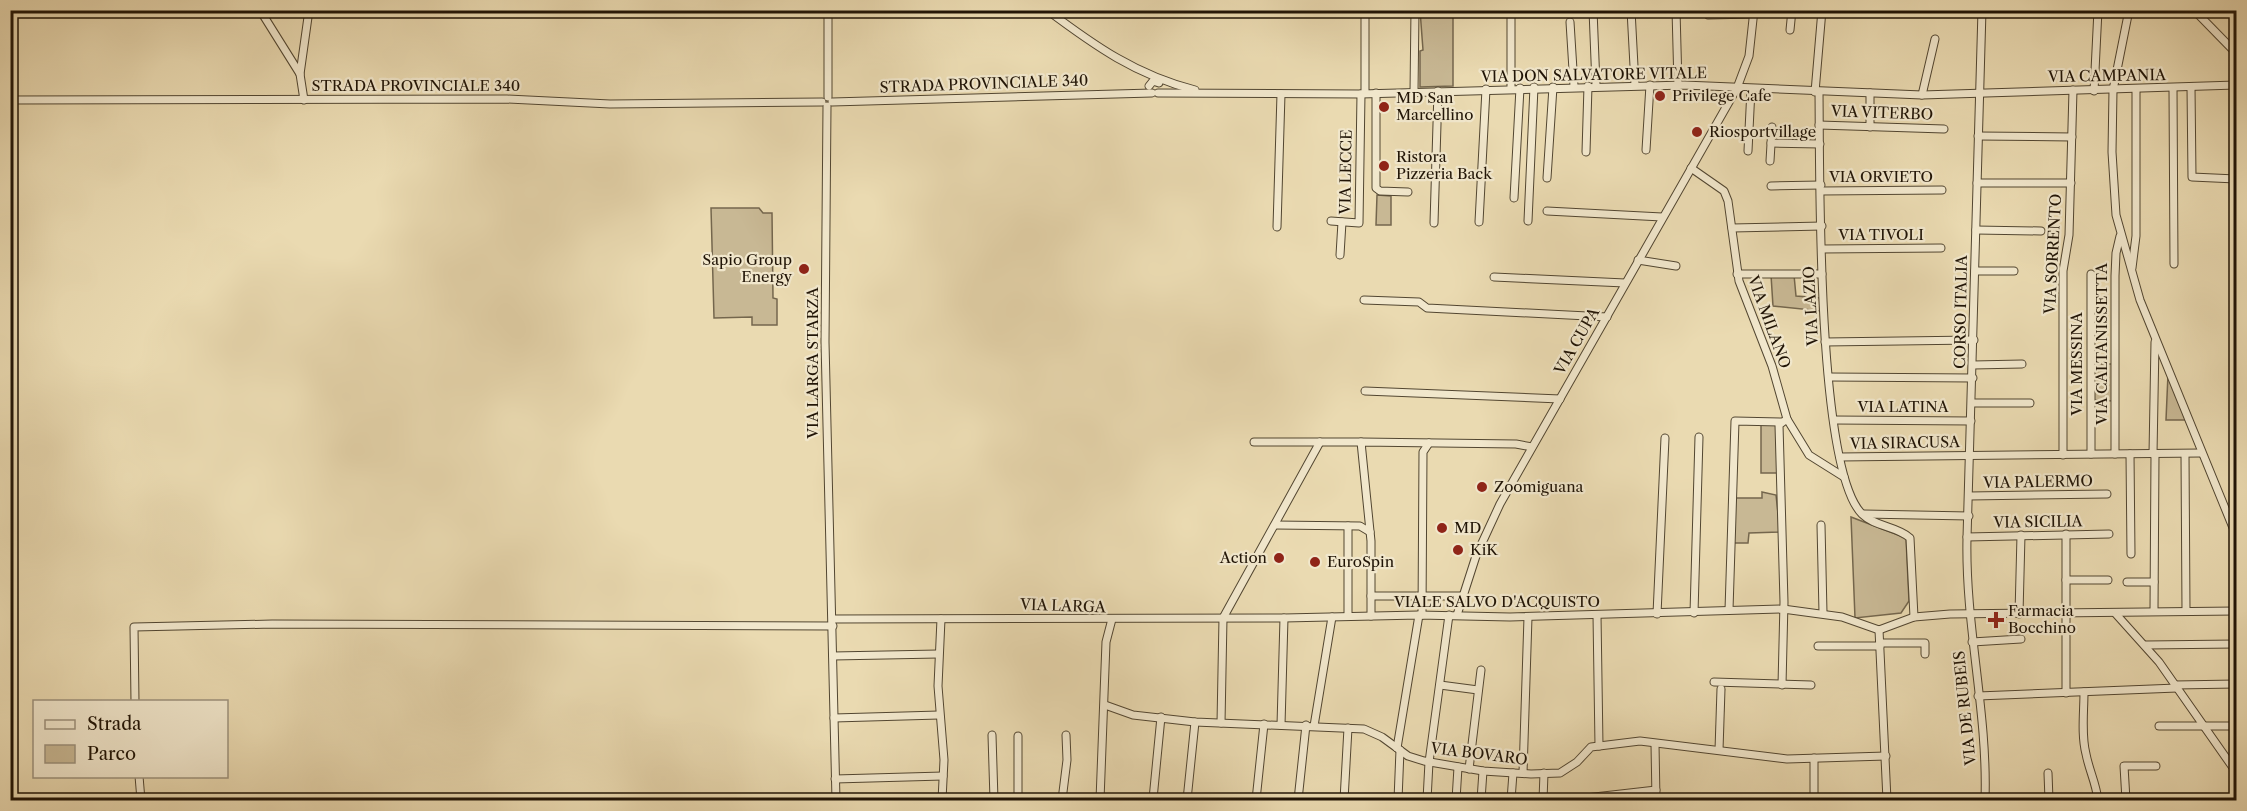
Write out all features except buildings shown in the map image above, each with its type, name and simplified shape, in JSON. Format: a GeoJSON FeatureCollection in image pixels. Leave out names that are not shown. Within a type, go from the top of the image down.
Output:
{"type":"FeatureCollection","features":[{"type":"Feature","properties":{"kind":"highway"},"geometry":{"type":"LineString","coordinates":[[2236,446],[2236,487]]}},
{"type":"Feature","properties":{"kind":"street"},"geometry":{"type":"LineString","coordinates":[[260,10],[300,74]]}},
{"type":"Feature","properties":{"kind":"street"},"geometry":{"type":"LineString","coordinates":[[304,99],[300,74],[309,10]]}},
{"type":"Feature","properties":{"kind":"street","name":"VIA LARGA STARZA"},"geometry":{"type":"LineString","coordinates":[[828,10],[825,342],[836,801]]}},
{"type":"Feature","properties":{"kind":"street","name":"VIA DON SALVATORE VITALE"},"geometry":{"type":"LineString","coordinates":[[1047,10],[1092,44],[1136,70],[1155,85],[1210,93],[1363,94],[1635,85],[1922,95],[1979,92]]}},
{"type":"Feature","properties":{"kind":"street"},"geometry":{"type":"LineString","coordinates":[[1414,92],[1415,10]]}},
{"type":"Feature","properties":{"kind":"street"},"geometry":{"type":"LineString","coordinates":[[1511,10],[1511,88]]}},
{"type":"Feature","properties":{"kind":"street"},"geometry":{"type":"LineString","coordinates":[[1586,152],[1592,86],[1593,10]]}},
{"type":"Feature","properties":{"kind":"street"},"geometry":{"type":"LineString","coordinates":[[1631,10],[1635,85]]}},
{"type":"Feature","properties":{"kind":"street"},"geometry":{"type":"LineString","coordinates":[[1676,10],[1678,85]]}},
{"type":"Feature","properties":{"kind":"street"},"geometry":{"type":"LineString","coordinates":[[1790,30],[1792,10]]}},
{"type":"Feature","properties":{"kind":"street","name":"VIA LAZIO"},"geometry":{"type":"LineString","coordinates":[[1822,10],[1817,92],[1825,342],[1834,420],[1844,477],[1851,499],[1862,514]]}},
{"type":"Feature","properties":{"kind":"street","name":"CORSO ITALIA"},"geometry":{"type":"LineString","coordinates":[[1971,613],[1967,537],[1982,10]]}},
{"type":"Feature","properties":{"kind":"street"},"geometry":{"type":"LineString","coordinates":[[2094,91],[2098,10]]}},
{"type":"Feature","properties":{"kind":"street"},"geometry":{"type":"LineString","coordinates":[[2129,10],[2113,90],[2113,193],[2121,234],[2156,340],[2236,535]]}},
{"type":"Feature","properties":{"kind":"street"},"geometry":{"type":"LineString","coordinates":[[2194,10],[2236,53]]}},
{"type":"Feature","properties":{"kind":"street"},"geometry":{"type":"LineString","coordinates":[[1363,94],[1365,11]]}},
{"type":"Feature","properties":{"kind":"street"},"geometry":{"type":"LineString","coordinates":[[1708,15],[1754,12]]}},
{"type":"Feature","properties":{"kind":"street","name":"VIA CUPA"},"geometry":{"type":"LineString","coordinates":[[1427,801],[1429,762],[1453,615],[1463,596],[1487,530],[1737,88],[1749,56],[1754,12]]}},
{"type":"Feature","properties":{"kind":"street"},"geometry":{"type":"LineString","coordinates":[[1570,22],[1574,86]]}},
{"type":"Feature","properties":{"kind":"street"},"geometry":{"type":"LineString","coordinates":[[1922,95],[1935,39]]}},
{"type":"Feature","properties":{"kind":"street","name":"STRADA PROVINCIALE 340"},"geometry":{"type":"LineString","coordinates":[[10,100],[507,99],[610,104],[827,102],[1137,94],[1155,85]]}},
{"type":"Feature","properties":{"kind":"street","name":"VIA DON SALVATORE VITALE"},"geometry":{"type":"LineString","coordinates":[[1155,85],[1210,93]]}},
{"type":"Feature","properties":{"kind":"street"},"geometry":{"type":"LineString","coordinates":[[1646,150],[1650,85]]}},
{"type":"Feature","properties":{"kind":"street","name":"VIA CAMPANIA"},"geometry":{"type":"LineString","coordinates":[[1979,92],[2094,91],[2236,85]]}},
{"type":"Feature","properties":{"kind":"street"},"geometry":{"type":"LineString","coordinates":[[1528,221],[1534,87]]}},
{"type":"Feature","properties":{"kind":"street"},"geometry":{"type":"LineString","coordinates":[[1547,178],[1554,87]]}},
{"type":"Feature","properties":{"kind":"street"},"geometry":{"type":"LineString","coordinates":[[2191,87],[2192,177],[2236,179]]}},
{"type":"Feature","properties":{"kind":"street"},"geometry":{"type":"LineString","coordinates":[[1514,198],[1520,88]]}},
{"type":"Feature","properties":{"kind":"street"},"geometry":{"type":"LineString","coordinates":[[2173,88],[2174,264]]}},
{"type":"Feature","properties":{"kind":"street"},"geometry":{"type":"LineString","coordinates":[[1479,222],[1486,89]]}},
{"type":"Feature","properties":{"kind":"street"},"geometry":{"type":"LineString","coordinates":[[1748,151],[1751,89]]}},
{"type":"Feature","properties":{"kind":"street"},"geometry":{"type":"LineString","coordinates":[[2132,268],[2136,236],[2136,89]]}},
{"type":"Feature","properties":{"kind":"street","name":"VIA SORRENTO"},"geometry":{"type":"LineString","coordinates":[[2063,455],[2063,271],[2069,235],[2073,90]]}},
{"type":"Feature","properties":{"kind":"street"},"geometry":{"type":"LineString","coordinates":[[1434,223],[1438,91]]}},
{"type":"Feature","properties":{"kind":"street"},"geometry":{"type":"LineString","coordinates":[[1376,93],[1376,188],[1380,191],[1408,192]]}},
{"type":"Feature","properties":{"kind":"street"},"geometry":{"type":"LineString","coordinates":[[1870,93],[1870,127]]}},
{"type":"Feature","properties":{"kind":"street"},"geometry":{"type":"LineString","coordinates":[[1277,227],[1281,94]]}},
{"type":"Feature","properties":{"kind":"street","name":"VIA LECCE"},"geometry":{"type":"LineString","coordinates":[[1331,221],[1359,223],[1363,94]]}},
{"type":"Feature","properties":{"kind":"street","name":"VIA VITERBO"},"geometry":{"type":"LineString","coordinates":[[1819,125],[1944,129]]}},
{"type":"Feature","properties":{"kind":"street"},"geometry":{"type":"LineString","coordinates":[[1770,161],[1772,127]]}},
{"type":"Feature","properties":{"kind":"street"},"geometry":{"type":"LineString","coordinates":[[1978,136],[2072,137]]}},
{"type":"Feature","properties":{"kind":"street"},"geometry":{"type":"LineString","coordinates":[[1771,143],[1820,144]]}},
{"type":"Feature","properties":{"kind":"street","name":"VIA MILANO"},"geometry":{"type":"LineString","coordinates":[[1691,168],[1724,191],[1730,208],[1737,274],[1772,366],[1784,420],[1809,455],[1844,477]]}},
{"type":"Feature","properties":{"kind":"street"},"geometry":{"type":"LineString","coordinates":[[1977,183],[2071,183]]}},
{"type":"Feature","properties":{"kind":"street","name":"VIA ORVIETO"},"geometry":{"type":"LineString","coordinates":[[1771,186],[1942,190]]}},
{"type":"Feature","properties":{"kind":"street"},"geometry":{"type":"LineString","coordinates":[[1547,211],[1662,217]]}},
{"type":"Feature","properties":{"kind":"street"},"geometry":{"type":"LineString","coordinates":[[1340,255],[1342,222]]}},
{"type":"Feature","properties":{"kind":"street"},"geometry":{"type":"LineString","coordinates":[[1732,228],[1822,226]]}},
{"type":"Feature","properties":{"kind":"street"},"geometry":{"type":"LineString","coordinates":[[1976,230],[2041,231]]}},
{"type":"Feature","properties":{"kind":"street","name":"VIA CALTANISSETTA"},"geometry":{"type":"LineString","coordinates":[[2115,454],[2115,276],[2116,253],[2121,234]]}},
{"type":"Feature","properties":{"kind":"street","name":"VIA TIVOLI"},"geometry":{"type":"LineString","coordinates":[[1822,249],[1941,248]]}},
{"type":"Feature","properties":{"kind":"street"},"geometry":{"type":"LineString","coordinates":[[1638,260],[1676,266]]}},
{"type":"Feature","properties":{"kind":"street"},"geometry":{"type":"LineString","coordinates":[[1975,272],[2014,271]]}},
{"type":"Feature","properties":{"kind":"street"},"geometry":{"type":"LineString","coordinates":[[1737,274],[1822,273]]}},
{"type":"Feature","properties":{"kind":"street","name":"VIA MESSINA"},"geometry":{"type":"LineString","coordinates":[[2091,274],[2091,454]]}},
{"type":"Feature","properties":{"kind":"street"},"geometry":{"type":"LineString","coordinates":[[1494,277],[1625,283]]}},
{"type":"Feature","properties":{"kind":"street"},"geometry":{"type":"LineString","coordinates":[[1364,300],[1419,302],[1427,308],[1607,317]]}},
{"type":"Feature","properties":{"kind":"street"},"geometry":{"type":"LineString","coordinates":[[1825,342],[1974,340]]}},
{"type":"Feature","properties":{"kind":"street"},"geometry":{"type":"LineString","coordinates":[[2154,610],[2156,340]]}},
{"type":"Feature","properties":{"kind":"street"},"geometry":{"type":"LineString","coordinates":[[1973,365],[2022,364]]}},
{"type":"Feature","properties":{"kind":"street"},"geometry":{"type":"LineString","coordinates":[[1829,377],[1973,378]]}},
{"type":"Feature","properties":{"kind":"street"},"geometry":{"type":"LineString","coordinates":[[1365,391],[1560,399]]}},
{"type":"Feature","properties":{"kind":"street"},"geometry":{"type":"LineString","coordinates":[[1972,403],[2030,403]]}},
{"type":"Feature","properties":{"kind":"street"},"geometry":{"type":"LineString","coordinates":[[1729,610],[1736,421],[1784,420],[1782,685]]}},
{"type":"Feature","properties":{"kind":"street","name":"VIA LATINA"},"geometry":{"type":"LineString","coordinates":[[1834,420],[1971,421]]}},
{"type":"Feature","properties":{"kind":"street"},"geometry":{"type":"LineString","coordinates":[[1694,613],[1700,437]]}},
{"type":"Feature","properties":{"kind":"street"},"geometry":{"type":"LineString","coordinates":[[1657,614],[1665,438]]}},
{"type":"Feature","properties":{"kind":"street"},"geometry":{"type":"LineString","coordinates":[[1254,442],[1516,444],[1532,447]]}},
{"type":"Feature","properties":{"kind":"street"},"geometry":{"type":"LineString","coordinates":[[1221,723],[1223,618],[1320,442]]}},
{"type":"Feature","properties":{"kind":"street"},"geometry":{"type":"LineString","coordinates":[[1361,442],[1370,532],[1371,616]]}},
{"type":"Feature","properties":{"kind":"street"},"geometry":{"type":"LineString","coordinates":[[1414,443],[1423,452]]}},
{"type":"Feature","properties":{"kind":"street"},"geometry":{"type":"LineString","coordinates":[[1398,801],[1399,749],[1422,596],[1423,452],[1429,443]]}},
{"type":"Feature","properties":{"kind":"street"},"geometry":{"type":"LineString","coordinates":[[1970,456],[2201,453]]}},
{"type":"Feature","properties":{"kind":"street"},"geometry":{"type":"LineString","coordinates":[[2130,454],[2131,554]]}},
{"type":"Feature","properties":{"kind":"street"},"geometry":{"type":"LineString","coordinates":[[2185,454],[2186,611]]}},
{"type":"Feature","properties":{"kind":"street","name":"VIA SIRACUSA"},"geometry":{"type":"LineString","coordinates":[[1840,457],[1970,456]]}},
{"type":"Feature","properties":{"kind":"street","name":"VIA PALERMO"},"geometry":{"type":"LineString","coordinates":[[1969,496],[2107,494]]}},
{"type":"Feature","properties":{"kind":"street"},"geometry":{"type":"LineString","coordinates":[[1862,514],[1969,516]]}},
{"type":"Feature","properties":{"kind":"street"},"geometry":{"type":"LineString","coordinates":[[1862,514],[1910,538],[1914,617]]}},
{"type":"Feature","properties":{"kind":"street"},"geometry":{"type":"LineString","coordinates":[[1360,526],[1369,519]]}},
{"type":"Feature","properties":{"kind":"street"},"geometry":{"type":"LineString","coordinates":[[1275,525],[1360,526],[1370,532]]}},
{"type":"Feature","properties":{"kind":"street"},"geometry":{"type":"LineString","coordinates":[[1821,525],[1823,613]]}},
{"type":"Feature","properties":{"kind":"street"},"geometry":{"type":"LineString","coordinates":[[1348,526],[1348,616]]}},
{"type":"Feature","properties":{"kind":"street"},"geometry":{"type":"LineString","coordinates":[[2066,534],[2066,693]]}},
{"type":"Feature","properties":{"kind":"street","name":"VIA SICILIA"},"geometry":{"type":"LineString","coordinates":[[1967,537],[2109,534]]}},
{"type":"Feature","properties":{"kind":"street"},"geometry":{"type":"LineString","coordinates":[[2019,614],[2021,535]]}},
{"type":"Feature","properties":{"kind":"street"},"geometry":{"type":"LineString","coordinates":[[2066,580],[2108,580]]}},
{"type":"Feature","properties":{"kind":"street"},"geometry":{"type":"LineString","coordinates":[[2127,582],[2154,582]]}},
{"type":"Feature","properties":{"kind":"street"},"geometry":{"type":"LineString","coordinates":[[1371,596],[1463,596]]}},
{"type":"Feature","properties":{"kind":"street","name":"VIALE SALVO D'ACQUISTO"},"geometry":{"type":"LineString","coordinates":[[1112,619],[1420,615],[1528,617],[1783,609],[1823,613],[1879,630]]}},
{"type":"Feature","properties":{"kind":"street"},"geometry":{"type":"LineString","coordinates":[[1887,801],[1879,630],[1914,617],[1971,613],[2236,611]]}},
{"type":"Feature","properties":{"kind":"street","name":"VIA DE RUBEIS"},"geometry":{"type":"LineString","coordinates":[[1971,613],[1985,801]]}},
{"type":"Feature","properties":{"kind":"street"},"geometry":{"type":"LineString","coordinates":[[2115,613],[2146,645],[2235,768]]}},
{"type":"Feature","properties":{"kind":"street"},"geometry":{"type":"LineString","coordinates":[[1597,615],[1599,746]]}},
{"type":"Feature","properties":{"kind":"street"},"geometry":{"type":"LineString","coordinates":[[1314,726],[1332,617]]}},
{"type":"Feature","properties":{"kind":"street"},"geometry":{"type":"LineString","coordinates":[[1522,773],[1528,617]]}},
{"type":"Feature","properties":{"kind":"street"},"geometry":{"type":"LineString","coordinates":[[1281,725],[1284,618]]}},
{"type":"Feature","properties":{"kind":"street"},"geometry":{"type":"LineString","coordinates":[[941,619],[938,654],[942,801]]}},
{"type":"Feature","properties":{"kind":"street","name":"VIA LARGA"},"geometry":{"type":"LineString","coordinates":[[135,700],[134,627],[262,624],[1112,619],[1106,642],[1100,801]]}},
{"type":"Feature","properties":{"kind":"street"},"geometry":{"type":"LineString","coordinates":[[1972,642],[2021,639]]}},
{"type":"Feature","properties":{"kind":"street"},"geometry":{"type":"LineString","coordinates":[[1818,646],[1924,643],[1925,654]]}},
{"type":"Feature","properties":{"kind":"street"},"geometry":{"type":"LineString","coordinates":[[2146,645],[2235,644],[2236,672]]}},
{"type":"Feature","properties":{"kind":"street"},"geometry":{"type":"LineString","coordinates":[[833,656],[938,654]]}},
{"type":"Feature","properties":{"kind":"street"},"geometry":{"type":"LineString","coordinates":[[1469,769],[1481,670]]}},
{"type":"Feature","properties":{"kind":"street"},"geometry":{"type":"LineString","coordinates":[[1714,682],[1811,686]]}},
{"type":"Feature","properties":{"kind":"street"},"geometry":{"type":"LineString","coordinates":[[1978,696],[2236,684]]}},
{"type":"Feature","properties":{"kind":"street"},"geometry":{"type":"LineString","coordinates":[[1440,685],[1478,690]]}},
{"type":"Feature","properties":{"kind":"street"},"geometry":{"type":"LineString","coordinates":[[1719,750],[1721,689]]}},
{"type":"Feature","properties":{"kind":"street"},"geometry":{"type":"LineString","coordinates":[[2084,692],[2084,742],[2086,756],[2096,780],[2098,800]]}},
{"type":"Feature","properties":{"kind":"street","name":"VIA BOVARO"},"geometry":{"type":"LineString","coordinates":[[1105,705],[1133,715],[1195,722],[1364,729],[1382,737],[1408,756],[1469,769],[1513,773],[1560,773],[1577,762],[1591,747],[1640,741],[1787,759],[1886,756]]}},
{"type":"Feature","properties":{"kind":"street"},"geometry":{"type":"LineString","coordinates":[[834,718],[939,715]]}},
{"type":"Feature","properties":{"kind":"street"},"geometry":{"type":"LineString","coordinates":[[1155,801],[1153,799],[1161,717]]}},
{"type":"Feature","properties":{"kind":"street"},"geometry":{"type":"LineString","coordinates":[[1187,801],[1195,722]]}},
{"type":"Feature","properties":{"kind":"street"},"geometry":{"type":"LineString","coordinates":[[1256,801],[1264,724]]}},
{"type":"Feature","properties":{"kind":"street"},"geometry":{"type":"LineString","coordinates":[[1298,801],[1306,725]]}},
{"type":"Feature","properties":{"kind":"street"},"geometry":{"type":"LineString","coordinates":[[2159,726],[2236,726]]}},
{"type":"Feature","properties":{"kind":"street"},"geometry":{"type":"LineString","coordinates":[[1344,801],[1348,728]]}},
{"type":"Feature","properties":{"kind":"street"},"geometry":{"type":"LineString","coordinates":[[992,735],[994,801]]}},
{"type":"Feature","properties":{"kind":"street"},"geometry":{"type":"LineString","coordinates":[[1062,801],[1067,760],[1066,735]]}},
{"type":"Feature","properties":{"kind":"street"},"geometry":{"type":"LineString","coordinates":[[1018,736],[1018,801]]}},
{"type":"Feature","properties":{"kind":"street"},"geometry":{"type":"LineString","coordinates":[[1655,744],[1656,801]]}},
{"type":"Feature","properties":{"kind":"street"},"geometry":{"type":"LineString","coordinates":[[1814,758],[1814,801]]}},
{"type":"Feature","properties":{"kind":"street"},"geometry":{"type":"LineString","coordinates":[[2126,801],[2124,766],[2156,766]]}},
{"type":"Feature","properties":{"kind":"street"},"geometry":{"type":"LineString","coordinates":[[1456,801],[1458,767]]}},
{"type":"Feature","properties":{"kind":"street"},"geometry":{"type":"LineString","coordinates":[[1481,801],[1483,771]]}},
{"type":"Feature","properties":{"kind":"street"},"geometry":{"type":"LineString","coordinates":[[1511,801],[1513,773]]}},
{"type":"Feature","properties":{"kind":"street"},"geometry":{"type":"LineString","coordinates":[[1543,801],[1544,773]]}},
{"type":"Feature","properties":{"kind":"street"},"geometry":{"type":"LineString","coordinates":[[2048,773],[2049,801]]}},
{"type":"Feature","properties":{"kind":"street"},"geometry":{"type":"LineString","coordinates":[[835,778],[943,776]]}},
{"type":"Feature","properties":{"kind":"street"},"geometry":{"type":"LineString","coordinates":[[139,778],[141,801]]}},
{"type":"Feature","properties":{"kind":"street"},"geometry":{"type":"LineString","coordinates":[[1568,801],[1656,790]]}},
{"type":"Feature","properties":{"kind":"street"},"geometry":{"type":"LineString","coordinates":[[2072,801],[2107,801]]}},
{"type":"Feature","properties":{"kind":"green space"},"geometry":{"type":"Polygon","coordinates":[[[1420,10],[1453,11],[1453,86],[1420,87],[1420,51],[1423,50],[1420,10]]]}},
{"type":"Feature","properties":{"kind":"green space"},"geometry":{"type":"Polygon","coordinates":[[[1377,195],[1391,196],[1391,225],[1376,225],[1377,195]]]}},
{"type":"Feature","properties":{"kind":"green space"},"geometry":{"type":"Polygon","coordinates":[[[711,208],[759,208],[763,213],[772,213],[773,298],[777,299],[777,325],[752,325],[752,317],[714,318],[711,208]]]}},
{"type":"Feature","properties":{"kind":"green space"},"geometry":{"type":"Polygon","coordinates":[[[1771,275],[1794,275],[1796,296],[1821,298],[1821,311],[1773,306],[1771,275]]]}},
{"type":"Feature","properties":{"kind":"green space"},"geometry":{"type":"Polygon","coordinates":[[[2092,364],[2113,364],[2113,401],[2092,400],[2092,364]]]}},
{"type":"Feature","properties":{"kind":"green space"},"geometry":{"type":"Polygon","coordinates":[[[2168,374],[2186,420],[2166,420],[2168,374]]]}},
{"type":"Feature","properties":{"kind":"green space"},"geometry":{"type":"Polygon","coordinates":[[[1761,424],[1777,424],[1779,473],[1761,473],[1761,424]]]}},
{"type":"Feature","properties":{"kind":"green space"},"geometry":{"type":"Polygon","coordinates":[[[1762,492],[1776,495],[1780,532],[1749,533],[1748,543],[1734,543],[1735,498],[1762,498],[1762,492]]]}},
{"type":"Feature","properties":{"kind":"green space"},"geometry":{"type":"Polygon","coordinates":[[[1851,517],[1906,538],[1909,601],[1901,613],[1855,618],[1851,517]]]}},
{"type":"Feature","properties":{"kind":"place","name":"Privilege Cafe"},"geometry":{"type":"Point","coordinates":[1660,96]}},
{"type":"Feature","properties":{"kind":"place","name":"MD San Marcellino"},"geometry":{"type":"Point","coordinates":[1384,107]}},
{"type":"Feature","properties":{"kind":"place","name":"Riosportvillage"},"geometry":{"type":"Point","coordinates":[1697,132]}},
{"type":"Feature","properties":{"kind":"place","name":"Ristora Pizzeria Back"},"geometry":{"type":"Point","coordinates":[1384,166]}},
{"type":"Feature","properties":{"kind":"place","name":"Sapio Group Energy"},"geometry":{"type":"Point","coordinates":[804,269]}},
{"type":"Feature","properties":{"kind":"place","name":"Zoomiguana"},"geometry":{"type":"Point","coordinates":[1482,487]}},
{"type":"Feature","properties":{"kind":"place","name":"MD"},"geometry":{"type":"Point","coordinates":[1442,528]}},
{"type":"Feature","properties":{"kind":"place","name":"KiK"},"geometry":{"type":"Point","coordinates":[1458,550]}},
{"type":"Feature","properties":{"kind":"place","name":"Action"},"geometry":{"type":"Point","coordinates":[1279,558]}},
{"type":"Feature","properties":{"kind":"place","name":"EuroSpin"},"geometry":{"type":"Point","coordinates":[1315,562]}},
{"type":"Feature","properties":{"kind":"place","name":"Farmacia Bocchino"},"geometry":{"type":"Point","coordinates":[1996,620]}}]}
